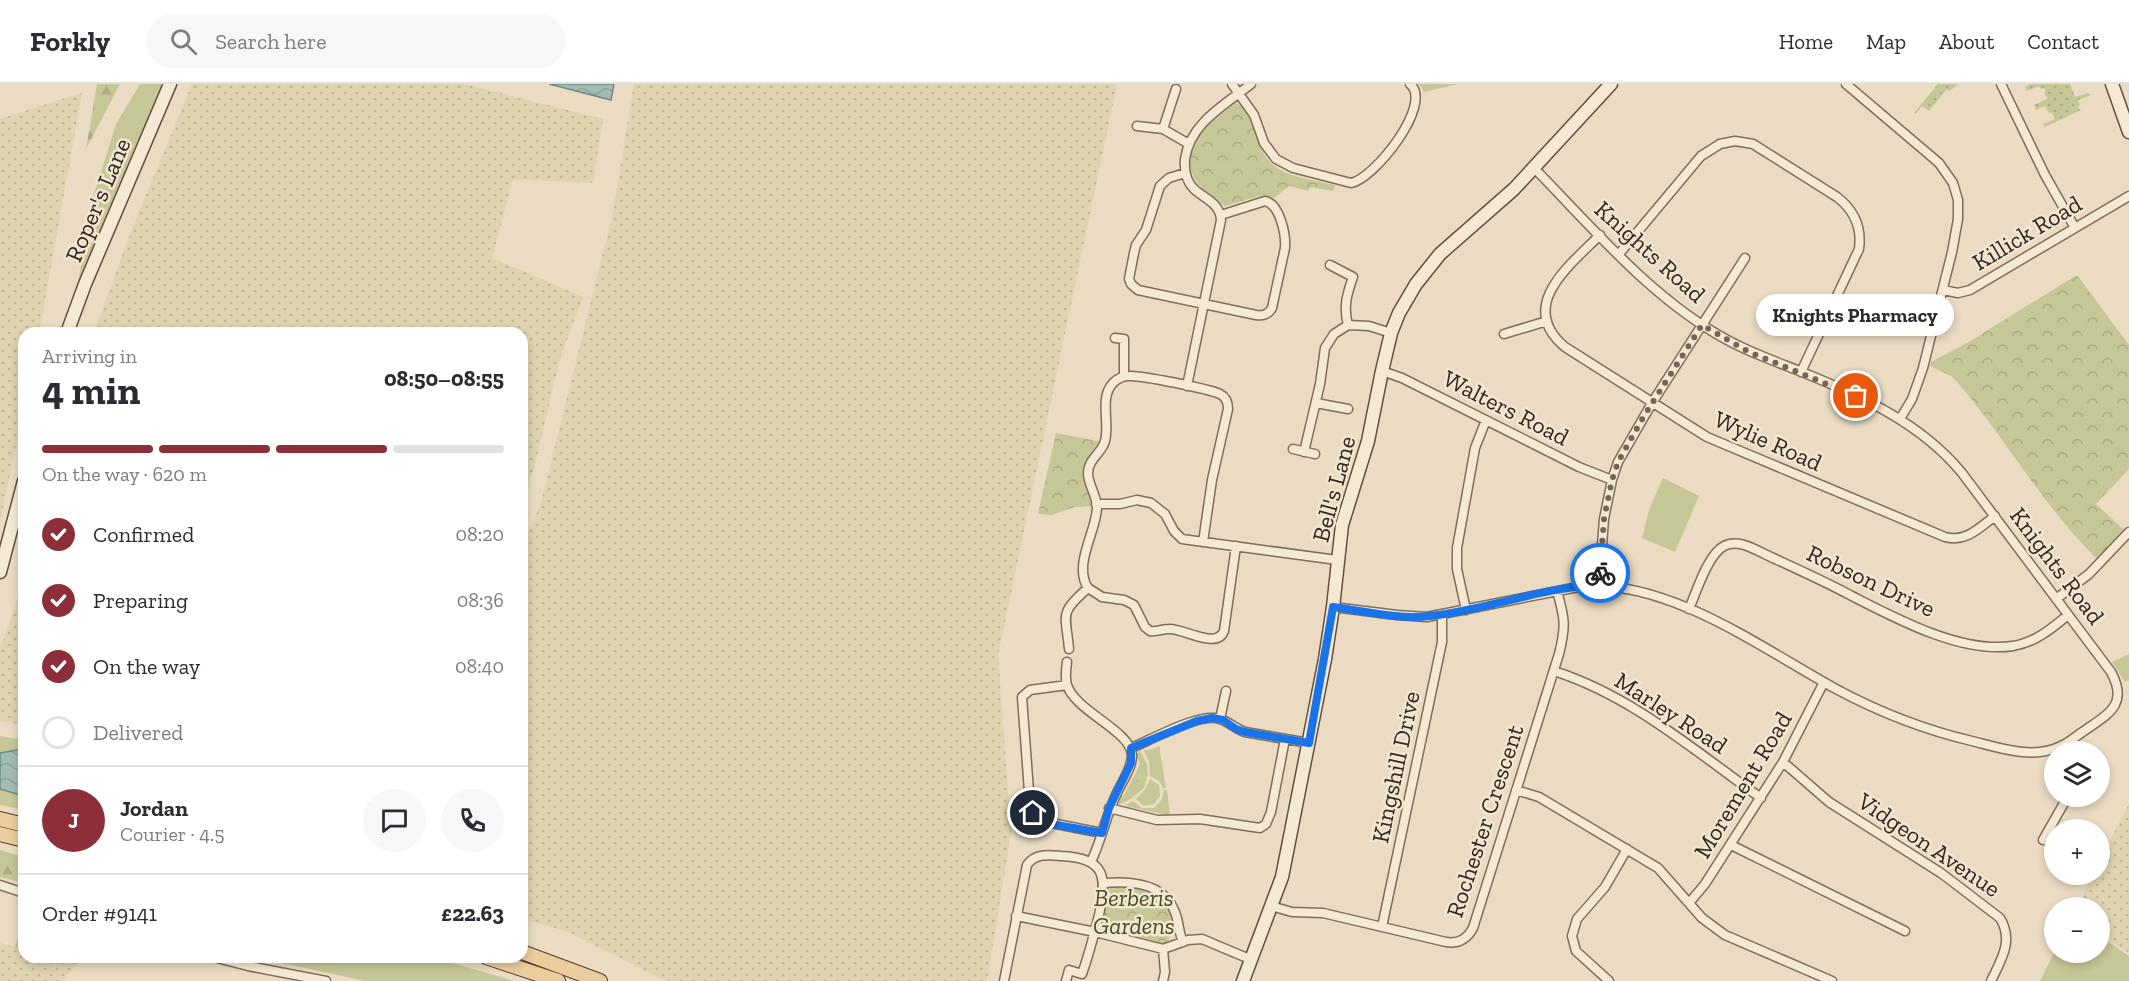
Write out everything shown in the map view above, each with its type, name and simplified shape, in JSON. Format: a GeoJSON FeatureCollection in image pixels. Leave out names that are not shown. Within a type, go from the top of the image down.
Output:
{"type":"FeatureCollection","features":[{"type":"Feature","properties":{"kind":"main road"},"geometry":{"type":"LineString","coordinates":[[0,819],[18,824]]}},
{"type":"Feature","properties":{"kind":"main road"},"geometry":{"type":"LineString","coordinates":[[0,834],[18,838]]}},
{"type":"Feature","properties":{"kind":"main road"},"geometry":{"type":"LineString","coordinates":[[528,954],[600,981]]}},
{"type":"Feature","properties":{"kind":"main road"},"geometry":{"type":"LineString","coordinates":[[504,963],[556,980]]}},
{"type":"Feature","properties":{"kind":"street","name":"Roper's Lane"},"geometry":{"type":"LineString","coordinates":[[69,327],[170,84]]}},
{"type":"Feature","properties":{"kind":"street"},"geometry":{"type":"LineString","coordinates":[[1232,84],[1257,120],[1266,147],[1276,159],[1293,168],[1352,183],[1361,179],[1383,158],[1405,130],[1417,95],[1416,90],[1410,84]]}},
{"type":"Feature","properties":{"kind":"street"},"geometry":{"type":"LineString","coordinates":[[1187,386],[1221,215],[1215,205],[1192,187],[1185,173],[1185,157],[1189,144],[1201,124],[1251,84]]}},
{"type":"Feature","properties":{"kind":"street","name":"Bell's Lane"},"geometry":{"type":"LineString","coordinates":[[1243,981],[1282,877],[1333,607],[1344,517],[1372,428],[1391,333],[1408,295],[1433,262],[1534,168],[1611,84]]}},
{"type":"Feature","properties":{"kind":"street"},"geometry":{"type":"LineString","coordinates":[[1846,84],[1939,163],[1953,183],[1958,200],[1958,219],[1921,376],[1912,399],[1900,418]]}},
{"type":"Feature","properties":{"kind":"street"},"geometry":{"type":"LineString","coordinates":[[2001,84],[2045,176],[2075,228]]}},
{"type":"Feature","properties":{"kind":"street"},"geometry":{"type":"LineString","coordinates":[[2112,84],[2129,132]]}},
{"type":"Feature","properties":{"kind":"street"},"geometry":{"type":"LineString","coordinates":[[1163,129],[1176,89]]}},
{"type":"Feature","properties":{"kind":"street"},"geometry":{"type":"LineString","coordinates":[[1137,126],[1163,129],[1189,144]]}},
{"type":"Feature","properties":{"kind":"street"},"geometry":{"type":"LineString","coordinates":[[1619,254],[1701,156],[1713,147],[1727,142],[1747,143],[1759,147],[1837,197],[1856,219],[1860,235],[1859,249],[1801,372]]}},
{"type":"Feature","properties":{"kind":"street","name":"Knights Road"},"geometry":{"type":"LineString","coordinates":[[1534,168],[1600,236],[1671,303],[1702,325],[1749,352],[1801,372],[1900,418],[1945,452],[2111,672],[2118,685],[2119,694],[2116,705],[2074,741]]}},
{"type":"Feature","properties":{"kind":"street"},"geometry":{"type":"LineString","coordinates":[[1185,173],[1169,178],[1160,186],[1144,235],[1136,245],[1131,284],[1138,290],[1256,315],[1266,315],[1272,308],[1285,248],[1285,238],[1275,209],[1268,201],[1221,215]]}},
{"type":"Feature","properties":{"kind":"street","name":"Killick Road"},"geometry":{"type":"LineString","coordinates":[[1943,290],[1958,293],[1970,290],[2129,196]]}},
{"type":"Feature","properties":{"kind":"street"},"geometry":{"type":"LineString","coordinates":[[1504,334],[1547,321],[1546,303],[1552,285],[1600,236]]}},
{"type":"Feature","properties":{"kind":"street"},"geometry":{"type":"LineString","coordinates":[[1599,585],[1604,519],[1612,480],[1624,450],[1745,258]]}},
{"type":"Feature","properties":{"kind":"street"},"geometry":{"type":"LineString","coordinates":[[1330,265],[1353,277],[1345,309],[1348,325]]}},
{"type":"Feature","properties":{"kind":"street","name":"Wylie Road"},"geometry":{"type":"LineString","coordinates":[[1547,321],[1556,338],[1565,347],[1688,427],[1721,444],[1945,537],[1964,538],[1995,516]]}},
{"type":"Feature","properties":{"kind":"street"},"geometry":{"type":"LineString","coordinates":[[1304,452],[1316,403],[1325,348],[1334,334],[1348,325],[1368,326],[1391,333]]}},
{"type":"Feature","properties":{"kind":"street"},"geometry":{"type":"LineString","coordinates":[[1115,338],[1124,339],[1124,376]]}},
{"type":"Feature","properties":{"kind":"street","name":"Walters Road"},"geometry":{"type":"LineString","coordinates":[[1382,371],[1402,378],[1579,467],[1612,480]]}},
{"type":"Feature","properties":{"kind":"street"},"geometry":{"type":"LineString","coordinates":[[1203,542],[1212,480],[1228,406],[1226,398],[1219,393],[1187,386],[1132,375],[1124,376],[1108,391],[1105,441],[1088,470],[1096,504],[1095,519],[1087,543],[1083,570],[1084,581],[1088,588],[1102,597],[1124,600],[1134,605],[1145,627],[1150,631],[1170,629],[1193,636],[1220,638],[1224,632],[1236,546]]}},
{"type":"Feature","properties":{"kind":"street"},"geometry":{"type":"LineString","coordinates":[[1316,403],[1348,409]]}},
{"type":"Feature","properties":{"kind":"street"},"geometry":{"type":"LineString","coordinates":[[1466,610],[1457,569],[1458,549],[1475,448],[1486,420]]}},
{"type":"Feature","properties":{"kind":"street"},"geometry":{"type":"LineString","coordinates":[[1293,449],[1315,454]]}},
{"type":"Feature","properties":{"kind":"street"},"geometry":{"type":"LineString","coordinates":[[1096,504],[1146,501],[1165,514],[1179,537],[1337,560]]}},
{"type":"Feature","properties":{"kind":"street"},"geometry":{"type":"LineString","coordinates":[[0,572],[18,504]]}},
{"type":"Feature","properties":{"kind":"street"},"geometry":{"type":"LineString","coordinates":[[2056,599],[2089,574],[2129,532]]}},
{"type":"Feature","properties":{"kind":"street","name":"Robson Drive"},"geometry":{"type":"LineString","coordinates":[[1689,609],[1713,556],[1724,546],[1733,543],[1800,570],[1903,621],[1966,643],[1998,647],[2030,641],[2045,634],[2068,615]]}},
{"type":"Feature","properties":{"kind":"street","name":"Knights Road"},"geometry":{"type":"LineString","coordinates":[[1333,607],[1413,617],[1442,615],[1557,591],[1599,585],[1645,594],[1689,609],[1744,636],[1824,682],[1900,718],[1960,738],[2009,750],[2044,751]]}},
{"type":"Feature","properties":{"kind":"street"},"geometry":{"type":"LineString","coordinates":[[1069,649],[1064,620],[1066,611],[1071,603],[1088,588]]}},
{"type":"Feature","properties":{"kind":"street","name":"Rochester Crescent"},"geometry":{"type":"LineString","coordinates":[[1271,906],[1292,912],[1323,913],[1446,942],[1458,943],[1467,936],[1473,928],[1565,630],[1564,613],[1557,591]]}},
{"type":"Feature","properties":{"kind":"street","name":"Kingshill Drive"},"geometry":{"type":"LineString","coordinates":[[1382,927],[1442,642],[1442,615]]}},
{"type":"Feature","properties":{"kind":"street"},"geometry":{"type":"LineString","coordinates":[[1067,662],[1067,685],[1080,704],[1124,738],[1131,748],[1131,763],[1109,808],[1091,862]]}},
{"type":"Feature","properties":{"kind":"street","name":"Marley Road"},"geometry":{"type":"LineString","coordinates":[[1554,671],[1590,684],[1629,704],[1761,798]]}},
{"type":"Feature","properties":{"kind":"street","name":"Morement Road"},"geometry":{"type":"LineString","coordinates":[[1689,903],[1698,895],[1784,762],[1824,682]]}},
{"type":"Feature","properties":{"kind":"street"},"geometry":{"type":"LineString","coordinates":[[1067,685],[1030,690],[1022,697],[1030,805],[1036,816],[1045,823],[1102,833]]}},
{"type":"Feature","properties":{"kind":"street"},"geometry":{"type":"LineString","coordinates":[[1220,719],[1226,691]]}},
{"type":"Feature","properties":{"kind":"street"},"geometry":{"type":"LineString","coordinates":[[1131,748],[1206,718],[1220,719],[1245,732],[1309,743]]}},
{"type":"Feature","properties":{"kind":"street"},"geometry":{"type":"LineString","coordinates":[[1109,808],[1157,820],[1200,819],[1260,828],[1266,824],[1271,812],[1285,739]]}},
{"type":"Feature","properties":{"kind":"street","name":"Vidgeon Avenue"},"geometry":{"type":"LineString","coordinates":[[1784,762],[1829,802],[1941,873],[1995,913],[2005,928],[2007,940],[1991,981]]}},
{"type":"Feature","properties":{"kind":"street"},"geometry":{"type":"LineString","coordinates":[[1516,790],[1539,797],[1658,868],[1708,924],[1725,935],[1832,981]]}},
{"type":"Feature","properties":{"kind":"street"},"geometry":{"type":"LineString","coordinates":[[2043,840],[2062,807]]}},
{"type":"Feature","properties":{"kind":"street"},"geometry":{"type":"LineString","coordinates":[[1731,845],[1905,931]]}},
{"type":"Feature","properties":{"kind":"street"},"geometry":{"type":"LineString","coordinates":[[1609,981],[1576,951],[1572,936],[1577,919],[1605,887],[1627,849]]}},
{"type":"Feature","properties":{"kind":"street"},"geometry":{"type":"LineString","coordinates":[[1004,981],[1026,865],[1032,859],[1053,855],[1091,862],[1099,871],[1104,883],[1095,932],[1082,974],[1069,970],[1066,981]]}},
{"type":"Feature","properties":{"kind":"street"},"geometry":{"type":"LineString","coordinates":[[1104,883],[1124,881],[1144,885],[1157,891],[1175,911],[1183,942]]}},
{"type":"Feature","properties":{"kind":"street"},"geometry":{"type":"LineString","coordinates":[[0,885],[18,891]]}},
{"type":"Feature","properties":{"kind":"street"},"geometry":{"type":"LineString","coordinates":[[1016,916],[1163,949],[1193,939],[1202,939],[1252,960]]}},
{"type":"Feature","properties":{"kind":"street"},"geometry":{"type":"LineString","coordinates":[[1163,949],[1165,972],[1163,981]]}},
{"type":"Feature","properties":{"kind":"street"},"geometry":{"type":"LineString","coordinates":[[236,963],[326,981]]}},
{"type":"Feature","properties":{"kind":"shaded area"},"geometry":{"type":"Polygon","coordinates":[[[192,84],[465,84],[603,119],[593,183],[513,179],[492,258],[583,297],[560,358],[535,465],[528,485],[528,327],[96,327],[130,234],[192,84]]]}},
{"type":"Feature","properties":{"kind":"shaded area"},"geometry":{"type":"Polygon","coordinates":[[[634,84],[1117,84],[998,655],[1011,833],[987,981],[666,981],[566,931],[528,921],[528,534],[541,503],[613,213],[634,84]]]}},
{"type":"Feature","properties":{"kind":"shaded area"},"geometry":{"type":"Polygon","coordinates":[[[82,93],[40,327],[18,327],[18,436],[0,521],[0,119],[82,93]]]}},
{"type":"Feature","properties":{"kind":"shaded area"},"geometry":{"type":"Polygon","coordinates":[[[18,596],[18,724],[0,721],[0,649],[18,596]]]}},
{"type":"Feature","properties":{"kind":"shaded area"},"geometry":{"type":"Polygon","coordinates":[[[2129,804],[2129,953],[2110,941],[2110,897],[2082,897],[2088,885],[2110,885],[2110,841],[2129,804]]]}},
{"type":"Feature","properties":{"kind":"shaded area"},"geometry":{"type":"Polygon","coordinates":[[[0,943],[18,948],[18,963],[77,963],[63,981],[0,981],[0,943]]]}},
{"type":"Feature","properties":{"kind":"green space"},"geometry":{"type":"Polygon","coordinates":[[[97,84],[120,84],[86,149],[97,84]]]}},
{"type":"Feature","properties":{"kind":"green space"},"geometry":{"type":"Polygon","coordinates":[[[140,84],[163,84],[79,279],[88,213],[116,124],[140,84]]]}},
{"type":"Feature","properties":{"kind":"green space"},"geometry":{"type":"Polygon","coordinates":[[[1419,84],[1458,84],[1424,92],[1419,84]]]}},
{"type":"Feature","properties":{"kind":"green space"},"geometry":{"type":"Polygon","coordinates":[[[1938,84],[1959,84],[1949,91],[1947,89],[1929,111],[1922,106],[1916,114],[1914,113],[1938,84]]]}},
{"type":"Feature","properties":{"kind":"green space"},"geometry":{"type":"Polygon","coordinates":[[[2030,84],[2070,84],[2075,97],[2089,93],[2091,95],[2078,100],[2080,105],[2077,107],[2081,110],[2045,127],[2043,124],[2055,119],[2052,112],[2049,113],[2045,106],[2036,110],[2034,105],[2047,99],[2044,92],[2046,91],[2039,86],[2027,91],[2025,87],[2030,84]]]}},
{"type":"Feature","properties":{"kind":"green space"},"geometry":{"type":"Polygon","coordinates":[[[1235,103],[1241,106],[1251,121],[1262,149],[1273,165],[1295,176],[1335,185],[1333,191],[1310,187],[1309,191],[1289,186],[1274,198],[1260,196],[1225,206],[1205,191],[1192,174],[1191,154],[1203,131],[1235,103]]]}},
{"type":"Feature","properties":{"kind":"green space"},"geometry":{"type":"Polygon","coordinates":[[[2077,275],[2129,345],[2129,469],[2096,504],[2124,530],[2097,559],[2060,518],[1959,384],[1951,376],[1930,366],[1931,362],[1967,343],[2077,275]]]}},
{"type":"Feature","properties":{"kind":"green space"},"geometry":{"type":"Polygon","coordinates":[[[1056,433],[1103,442],[1090,455],[1084,472],[1085,484],[1093,506],[1075,507],[1052,515],[1038,514],[1056,433]]]}},
{"type":"Feature","properties":{"kind":"green space"},"geometry":{"type":"Polygon","coordinates":[[[1663,478],[1699,496],[1675,552],[1642,538],[1649,510],[1663,478]]]}},
{"type":"Feature","properties":{"kind":"green space"},"geometry":{"type":"Polygon","coordinates":[[[2129,654],[2129,681],[2124,681],[2112,662],[2129,654]]]}},
{"type":"Feature","properties":{"kind":"green space"},"geometry":{"type":"Polygon","coordinates":[[[0,736],[18,739],[18,809],[0,805],[0,736]]]}},
{"type":"Feature","properties":{"kind":"green space"},"geometry":{"type":"Polygon","coordinates":[[[1160,746],[1166,788],[1150,776],[1149,761],[1143,750],[1160,746]]]}},
{"type":"Feature","properties":{"kind":"green space"},"geometry":{"type":"Polygon","coordinates":[[[1140,750],[1147,765],[1148,776],[1140,778],[1131,795],[1132,798],[1119,805],[1119,797],[1124,795],[1139,767],[1140,763],[1136,756],[1140,750]]]}},
{"type":"Feature","properties":{"kind":"green space"},"geometry":{"type":"Polygon","coordinates":[[[1147,776],[1144,788],[1132,798],[1131,790],[1134,783],[1147,776]]]}},
{"type":"Feature","properties":{"kind":"green space"},"geometry":{"type":"Polygon","coordinates":[[[1150,779],[1159,785],[1160,796],[1154,804],[1144,806],[1136,799],[1145,790],[1150,779]]]}},
{"type":"Feature","properties":{"kind":"green space"},"geometry":{"type":"Polygon","coordinates":[[[1164,790],[1167,790],[1172,819],[1168,815],[1125,806],[1121,808],[1133,801],[1142,808],[1154,808],[1162,799],[1164,790]]]}},
{"type":"Feature","properties":{"kind":"green space"},"geometry":{"type":"Polygon","coordinates":[[[0,850],[18,855],[18,882],[0,877],[0,850]]]}},
{"type":"Feature","properties":{"kind":"green space","name":"Berberis Gardens"},"geometry":{"type":"Polygon","coordinates":[[[1114,885],[1143,887],[1160,897],[1160,901],[1169,908],[1173,928],[1170,937],[1163,945],[1102,931],[1102,906],[1114,885]]]}},
{"type":"Feature","properties":{"kind":"green space"},"geometry":{"type":"Polygon","coordinates":[[[2110,943],[2129,956],[2129,981],[2040,981],[2049,963],[2110,963],[2110,943]]]}},
{"type":"Feature","properties":{"kind":"green space"},"geometry":{"type":"Polygon","coordinates":[[[282,963],[452,963],[514,981],[365,981],[282,963]]]}},
{"type":"Feature","properties":{"kind":"water"},"geometry":{"type":"Polygon","coordinates":[[[549,84],[614,84],[611,100],[549,84]]]}},
{"type":"Feature","properties":{"kind":"water"},"geometry":{"type":"Polygon","coordinates":[[[18,750],[18,794],[0,789],[0,753],[18,750]]]}},
{"type":"Feature","properties":{"kind":"way so far"},"geometry":{"type":"LineString","coordinates":[[1600,573],[1604,519],[1618,462],[1644,416],[1702,325],[1749,352],[1815,377],[1856,396]]}},
{"type":"Feature","properties":{"kind":"place","name":"Knights Pharmacy"},"geometry":{"type":"Point","coordinates":[1856,396]}},
{"type":"Feature","properties":{"kind":"route"},"geometry":{"type":"LineString","coordinates":[[1033,813],[1045,823],[1102,833],[1109,808],[1131,763],[1131,748],[1206,718],[1223,720],[1245,732],[1309,743],[1333,607],[1427,617],[1572,588],[1599,585],[1600,573]]}}]}
